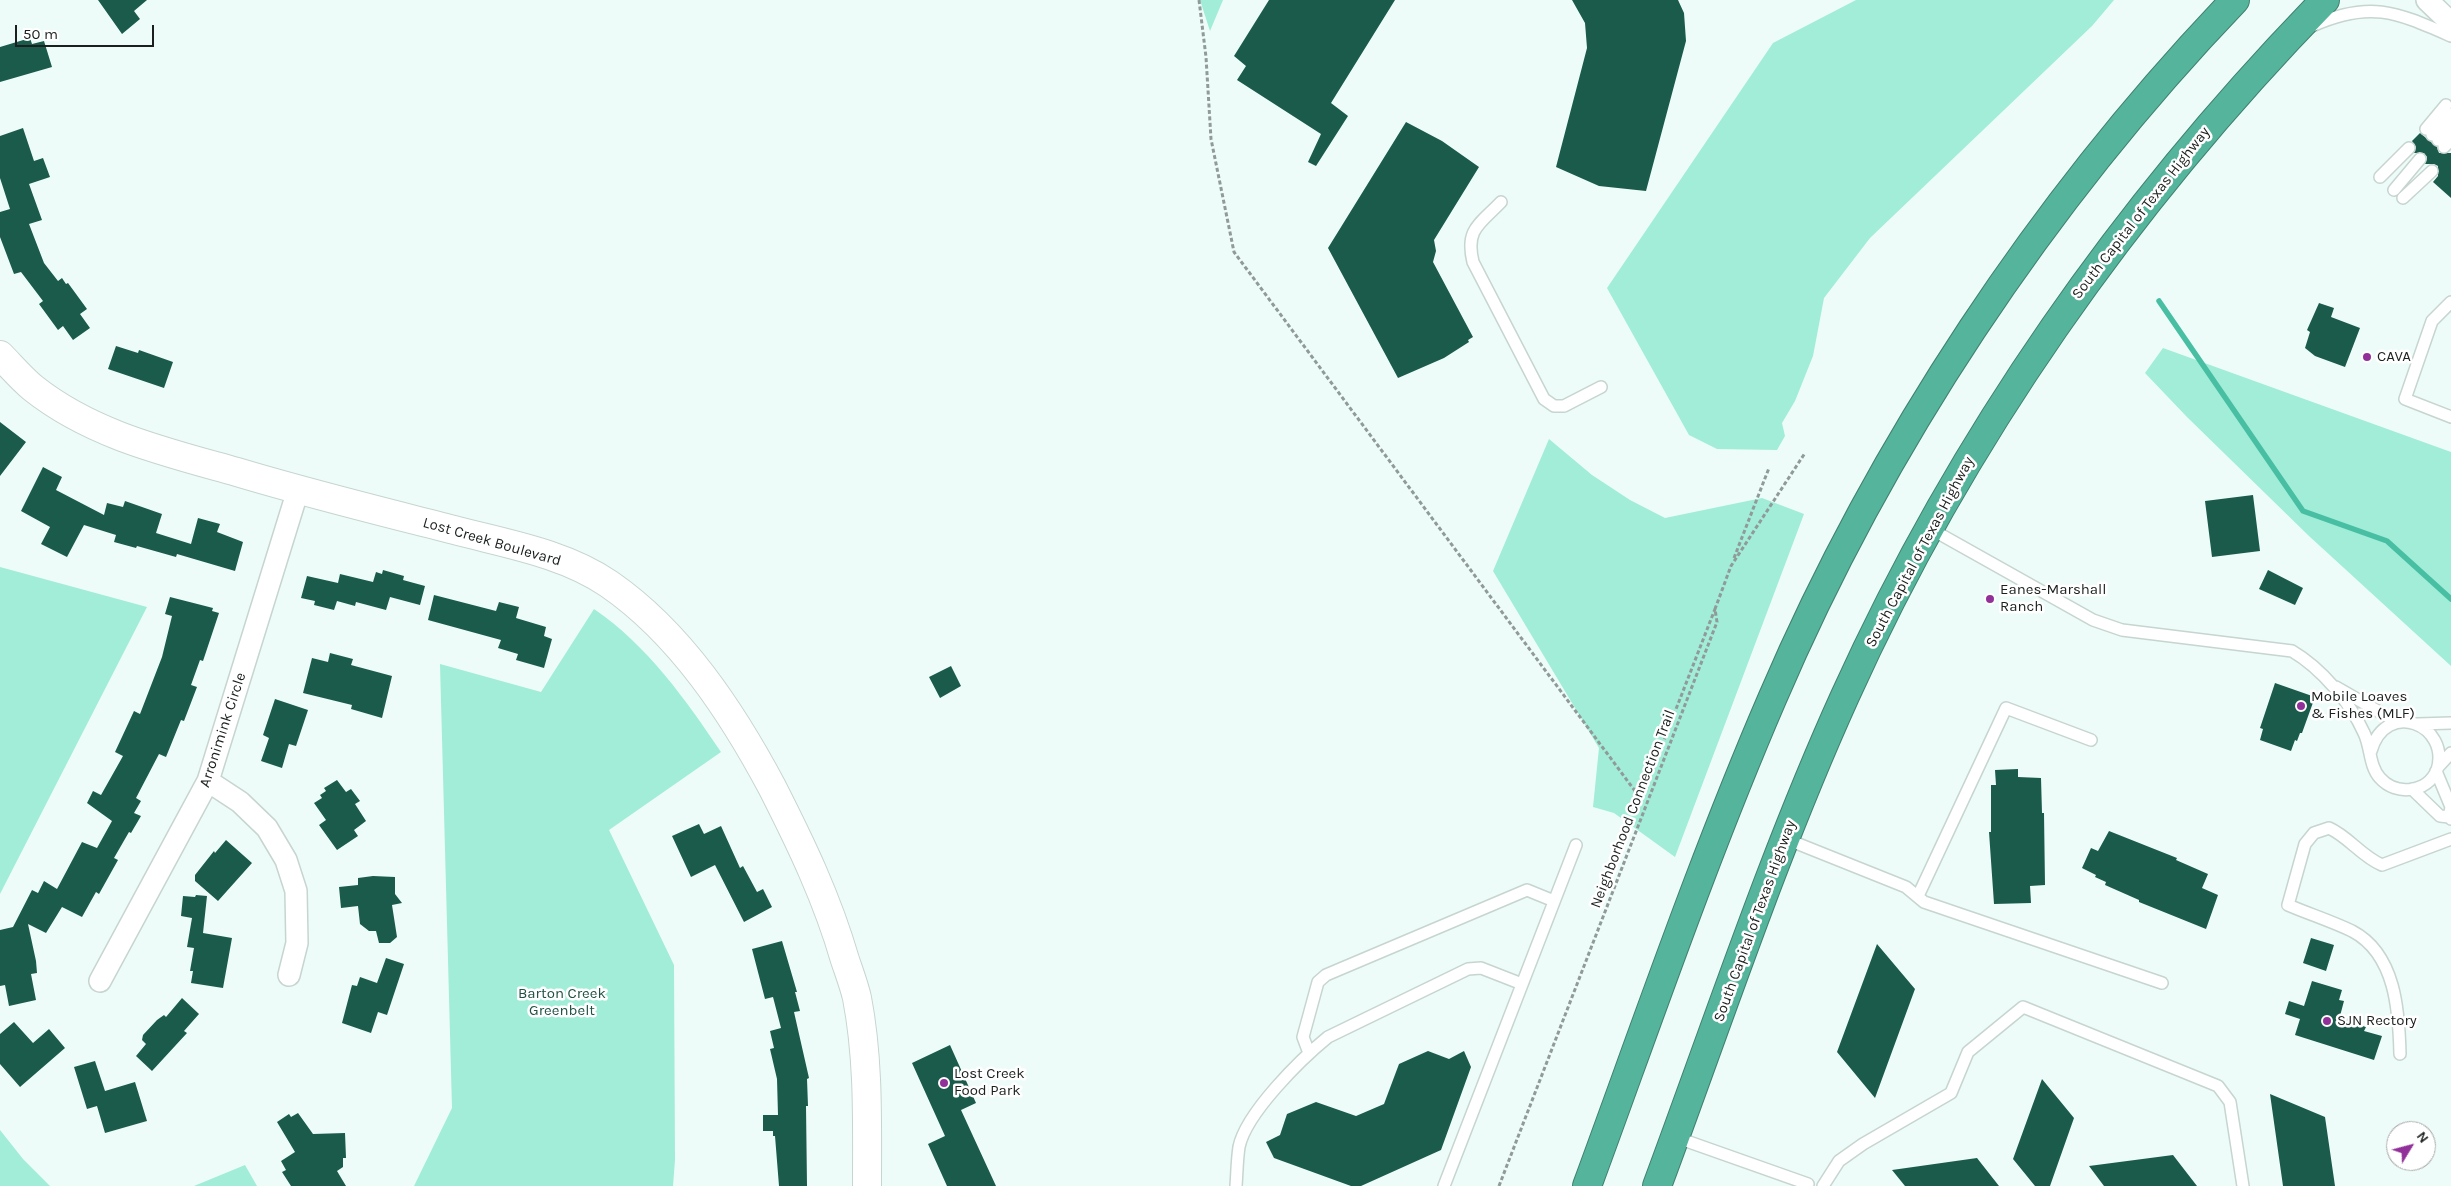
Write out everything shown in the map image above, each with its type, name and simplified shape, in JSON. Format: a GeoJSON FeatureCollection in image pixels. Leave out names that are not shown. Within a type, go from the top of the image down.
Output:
{"type":"FeatureCollection","features":[{"type":"Feature","properties":{"kind":"highway"},"geometry":{"type":"LineString","coordinates":[[1587,1186],[1718,832],[1772,697],[1832,573],[1876,489],[1950,364],[2042,230],[2150,95],[2235,0]]}},
{"type":"Feature","properties":{"kind":"highway","name":"South Capital of Texas Highway"},"geometry":{"type":"LineString","coordinates":[[1657,1186],[1786,839],[1845,696],[1890,603],[1930,528],[1978,445],[2028,366],[2107,253],[2170,172],[2284,42],[2325,0]]}},
{"type":"Feature","properties":{"kind":"street"},"geometry":{"type":"LineString","coordinates":[[2427,0],[2451,23]]}},
{"type":"Feature","properties":{"kind":"street","name":"Lost Creek Boulevard"},"geometry":{"type":"LineString","coordinates":[[0,354],[34,388],[97,426],[136,443],[298,490],[526,548],[569,563],[607,582],[639,608],[673,642],[727,711],[761,767],[806,853],[834,922],[857,997],[866,1066],[867,1186]]}},
{"type":"Feature","properties":{"kind":"street","name":"Arronimink Circle"},"geometry":{"type":"LineString","coordinates":[[100,982],[208,782],[298,490]]}},
{"type":"Feature","properties":{"kind":"street"},"geometry":{"type":"LineString","coordinates":[[208,782],[240,802],[267,828],[286,860],[296,891],[297,943],[289,975]]}},
{"type":"Feature","properties":{"kind":"lane"},"geometry":{"type":"LineString","coordinates":[[2284,42],[2334,16],[2365,8],[2390,12],[2451,36]]}},
{"type":"Feature","properties":{"kind":"lane"},"geometry":{"type":"LineString","coordinates":[[2442,142],[2449,109]]}},
{"type":"Feature","properties":{"kind":"lane"},"geometry":{"type":"LineString","coordinates":[[2442,142],[2451,127]]}},
{"type":"Feature","properties":{"kind":"lane"},"geometry":{"type":"LineString","coordinates":[[2392,188],[2420,159]]}},
{"type":"Feature","properties":{"kind":"lane"},"geometry":{"type":"LineString","coordinates":[[2392,188],[2420,159]]}},
{"type":"Feature","properties":{"kind":"lane"},"geometry":{"type":"LineString","coordinates":[[2392,188],[2420,159]]}},
{"type":"Feature","properties":{"kind":"lane"},"geometry":{"type":"LineString","coordinates":[[1501,202],[1471,234],[1469,247],[1473,262],[1544,399],[1554,406],[1564,406],[1601,387]]}},
{"type":"Feature","properties":{"kind":"lane"},"geometry":{"type":"LineString","coordinates":[[2451,302],[2432,321],[2404,399],[2451,417]]}},
{"type":"Feature","properties":{"kind":"lane"},"geometry":{"type":"LineString","coordinates":[[1930,528],[2093,620],[2122,630],[2292,651],[2306,659],[2334,687],[2364,731],[2371,751],[2374,770],[2385,784],[2394,788],[2412,789],[2428,782],[2451,753]]}},
{"type":"Feature","properties":{"kind":"lane"},"geometry":{"type":"LineString","coordinates":[[2334,687],[2397,722],[2418,724],[2451,722]]}},
{"type":"Feature","properties":{"kind":"lane"},"geometry":{"type":"LineString","coordinates":[[1918,896],[2006,708],[2091,740]]}},
{"type":"Feature","properties":{"kind":"lane"},"geometry":{"type":"LineString","coordinates":[[2371,751],[2380,732],[2397,722]]}},
{"type":"Feature","properties":{"kind":"lane"},"geometry":{"type":"LineString","coordinates":[[2412,789],[2440,816],[2450,818],[2451,807],[2437,769],[2439,757],[2436,742],[2427,729],[2418,724]]}},
{"type":"Feature","properties":{"kind":"lane"},"geometry":{"type":"LineString","coordinates":[[2400,1054],[2397,1002],[2381,961],[2372,949],[2354,932],[2288,905],[2305,844],[2314,833],[2329,828],[2342,834],[2368,859],[2382,865],[2451,839]]}},
{"type":"Feature","properties":{"kind":"lane"},"geometry":{"type":"LineString","coordinates":[[1786,839],[1906,887],[1924,902],[2162,983]]}},
{"type":"Feature","properties":{"kind":"lane"},"geometry":{"type":"LineString","coordinates":[[1444,1186],[1576,845]]}},
{"type":"Feature","properties":{"kind":"lane"},"geometry":{"type":"LineString","coordinates":[[1309,1053],[1303,1037],[1318,982],[1326,975],[1528,890],[1554,901]]}},
{"type":"Feature","properties":{"kind":"lane"},"geometry":{"type":"LineString","coordinates":[[1240,1185],[1239,1146],[1248,1125],[1265,1102],[1309,1053],[1328,1037],[1468,969],[1481,968],[1522,984]]}},
{"type":"Feature","properties":{"kind":"lane"},"geometry":{"type":"LineString","coordinates":[[1823,1186],[1839,1161],[1863,1144],[1951,1093],[1968,1052],[2023,1007],[2218,1086],[2230,1102],[2243,1186]]}},
{"type":"Feature","properties":{"kind":"lane"},"geometry":{"type":"LineString","coordinates":[[1675,1138],[1810,1185]]}},
{"type":"Feature","properties":{"kind":"path"},"geometry":{"type":"LineString","coordinates":[[1199,0],[1206,57],[1211,139],[1234,252],[1641,798],[1715,608]]}},
{"type":"Feature","properties":{"kind":"path","name":"Neighborhood Connection Trail"},"geometry":{"type":"LineString","coordinates":[[1499,1186],[1717,622],[1715,608],[1731,566],[1805,452]]}},
{"type":"Feature","properties":{"kind":"path"},"geometry":{"type":"LineString","coordinates":[[1731,566],[1769,468]]}},
{"type":"Feature","properties":{"kind":"green space"},"geometry":{"type":"Polygon","coordinates":[[[1200,0],[1223,0],[1210,31],[1200,0]]]}},
{"type":"Feature","properties":{"kind":"green space"},"geometry":{"type":"Polygon","coordinates":[[[1856,0],[2114,0],[2092,26],[1870,238],[1824,298],[1813,356],[1795,401],[1782,423],[1785,436],[1777,450],[1717,449],[1689,435],[1607,288],[1773,43],[1856,0]]]}},
{"type":"Feature","properties":{"kind":"green space"},"geometry":{"type":"Polygon","coordinates":[[[2163,348],[2451,452],[2451,666],[2309,536],[2187,417],[2145,373],[2163,348]]]}},
{"type":"Feature","properties":{"kind":"green space"},"geometry":{"type":"Polygon","coordinates":[[[1549,439],[1592,475],[1630,500],[1665,518],[1762,498],[1804,514],[1675,857],[1614,813],[1593,807],[1599,748],[1493,571],[1549,439]]]}},
{"type":"Feature","properties":{"kind":"green space"},"geometry":{"type":"Polygon","coordinates":[[[0,567],[147,607],[0,894],[0,567]]]}},
{"type":"Feature","properties":{"kind":"green space","name":"Barton Creek Greenbelt"},"geometry":{"type":"Polygon","coordinates":[[[594,609],[631,639],[664,674],[721,752],[609,830],[674,965],[675,1160],[673,1186],[414,1186],[452,1108],[440,664],[541,692],[594,609]]]}},
{"type":"Feature","properties":{"kind":"green space"},"geometry":{"type":"Polygon","coordinates":[[[0,1130],[23,1159],[50,1186],[0,1186],[0,1130]]]}},
{"type":"Feature","properties":{"kind":"green space"},"geometry":{"type":"Polygon","coordinates":[[[245,1165],[257,1186],[194,1186],[245,1165]]]}},
{"type":"Feature","properties":{"kind":"building"},"geometry":{"type":"Polygon","coordinates":[[[98,0],[147,0],[134,11],[140,19],[122,34],[98,0]]]}},
{"type":"Feature","properties":{"kind":"building"},"geometry":{"type":"Polygon","coordinates":[[[1269,0],[1395,0],[1331,103],[1348,116],[1316,166],[1308,162],[1321,134],[1237,80],[1246,66],[1234,56],[1269,0]]]}},
{"type":"Feature","properties":{"kind":"building"},"geometry":{"type":"Polygon","coordinates":[[[1572,0],[1678,0],[1684,13],[1686,41],[1646,191],[1599,186],[1556,167],[1587,48],[1585,23],[1572,0]]]}},
{"type":"Feature","properties":{"kind":"building"},"geometry":{"type":"Polygon","coordinates":[[[30,38],[32,44],[44,41],[52,67],[0,82],[0,47],[30,38]]]}},
{"type":"Feature","properties":{"kind":"building"},"geometry":{"type":"Polygon","coordinates":[[[1406,122],[1442,141],[1479,167],[1434,240],[1436,251],[1433,262],[1473,337],[1468,340],[1469,342],[1444,358],[1398,378],[1328,248],[1406,122]]]}},
{"type":"Feature","properties":{"kind":"building"},"geometry":{"type":"Polygon","coordinates":[[[23,128],[34,161],[43,158],[50,177],[29,184],[42,220],[29,224],[44,263],[58,281],[62,278],[66,284],[68,283],[87,309],[80,314],[90,328],[73,340],[63,326],[58,330],[39,304],[43,301],[21,272],[14,274],[0,237],[0,212],[10,209],[0,178],[0,136],[23,128]]]}},
{"type":"Feature","properties":{"kind":"building"},"geometry":{"type":"Polygon","coordinates":[[[2420,133],[2437,147],[2439,153],[2451,153],[2451,198],[2433,182],[2438,176],[2438,166],[2425,164],[2427,157],[2424,153],[2414,153],[2416,147],[2412,141],[2420,133]]]}},
{"type":"Feature","properties":{"kind":"building"},"geometry":{"type":"Polygon","coordinates":[[[2319,303],[2334,308],[2331,317],[2360,328],[2345,367],[2315,356],[2305,348],[2310,332],[2307,330],[2319,303]]]}},
{"type":"Feature","properties":{"kind":"building"},"geometry":{"type":"Polygon","coordinates":[[[116,346],[138,353],[139,350],[173,362],[164,388],[108,369],[116,346]]]}},
{"type":"Feature","properties":{"kind":"building"},"geometry":{"type":"Polygon","coordinates":[[[0,422],[26,442],[0,476],[0,422]]]}},
{"type":"Feature","properties":{"kind":"building"},"geometry":{"type":"Polygon","coordinates":[[[43,467],[62,477],[56,490],[104,515],[107,503],[123,507],[125,501],[162,514],[156,533],[191,544],[198,518],[220,524],[217,532],[243,542],[235,571],[177,554],[176,557],[137,546],[136,548],[114,542],[116,535],[84,525],[67,557],[41,544],[50,527],[21,511],[43,467]]]}},
{"type":"Feature","properties":{"kind":"building"},"geometry":{"type":"Polygon","coordinates":[[[2253,495],[2260,551],[2212,557],[2205,501],[2253,495]]]}},
{"type":"Feature","properties":{"kind":"building"},"geometry":{"type":"Polygon","coordinates":[[[383,570],[404,576],[403,580],[425,586],[420,605],[390,597],[386,610],[356,602],[355,606],[337,601],[334,610],[314,605],[315,601],[301,598],[307,576],[338,583],[340,574],[373,582],[376,572],[382,574],[383,570]]]}},
{"type":"Feature","properties":{"kind":"building"},"geometry":{"type":"Polygon","coordinates":[[[2268,570],[2303,588],[2295,605],[2259,589],[2268,570]]]}},
{"type":"Feature","properties":{"kind":"building"},"geometry":{"type":"Polygon","coordinates":[[[434,595],[496,611],[499,602],[519,607],[516,618],[546,627],[544,636],[552,639],[544,668],[516,660],[518,654],[498,648],[501,640],[428,620],[434,595]]]}},
{"type":"Feature","properties":{"kind":"building"},"geometry":{"type":"Polygon","coordinates":[[[170,597],[213,608],[212,611],[219,613],[203,661],[200,660],[191,685],[197,687],[184,721],[181,720],[166,757],[159,754],[136,798],[141,801],[134,813],[141,816],[114,858],[118,860],[99,894],[96,892],[82,917],[62,907],[46,933],[28,924],[36,961],[37,973],[31,974],[36,1000],[9,1006],[5,985],[0,986],[0,930],[13,927],[32,890],[38,893],[44,881],[57,889],[82,842],[97,848],[112,821],[87,803],[93,791],[101,795],[123,756],[115,752],[134,711],[140,714],[162,657],[172,616],[165,614],[170,597]]]}},
{"type":"Feature","properties":{"kind":"building"},"geometry":{"type":"Polygon","coordinates":[[[330,653],[353,659],[351,665],[392,676],[382,718],[351,709],[352,705],[303,693],[312,658],[328,662],[330,653]]]}},
{"type":"Feature","properties":{"kind":"building"},"geometry":{"type":"Polygon","coordinates":[[[951,666],[961,686],[940,698],[929,677],[951,666]]]}},
{"type":"Feature","properties":{"kind":"building","name":"Mobile Loaves & Fishes (MLF)"},"geometry":{"type":"Polygon","coordinates":[[[2275,683],[2315,697],[2302,733],[2300,733],[2297,741],[2295,740],[2291,751],[2260,740],[2263,729],[2260,728],[2275,683]]]}},
{"type":"Feature","properties":{"kind":"building"},"geometry":{"type":"Polygon","coordinates":[[[275,699],[308,710],[296,746],[289,744],[282,768],[261,761],[269,738],[263,735],[275,699]]]}},
{"type":"Feature","properties":{"kind":"building"},"geometry":{"type":"Polygon","coordinates":[[[2018,769],[2018,777],[2041,778],[2042,813],[2044,813],[2045,885],[2030,886],[2031,903],[1994,904],[1989,832],[1991,832],[1991,785],[1996,785],[1995,770],[2018,769]]]}},
{"type":"Feature","properties":{"kind":"building"},"geometry":{"type":"Polygon","coordinates":[[[337,780],[346,792],[351,789],[360,801],[355,804],[366,821],[354,830],[358,836],[337,850],[319,825],[326,820],[314,803],[322,798],[320,795],[326,791],[324,788],[337,780]]]}},
{"type":"Feature","properties":{"kind":"building"},"geometry":{"type":"Polygon","coordinates":[[[699,824],[704,834],[721,826],[740,868],[743,866],[757,892],[763,889],[772,907],[744,922],[715,865],[691,877],[672,836],[699,824]]]}},
{"type":"Feature","properties":{"kind":"building"},"geometry":{"type":"Polygon","coordinates":[[[2109,831],[2177,858],[2176,860],[2208,874],[2202,888],[2218,895],[2206,929],[2139,902],[2139,900],[2105,885],[2106,882],[2082,868],[2091,848],[2098,851],[2109,831]]]}},
{"type":"Feature","properties":{"kind":"building"},"geometry":{"type":"Polygon","coordinates":[[[226,840],[252,863],[218,901],[195,881],[195,875],[214,851],[215,853],[226,840]]]}},
{"type":"Feature","properties":{"kind":"building"},"geometry":{"type":"Polygon","coordinates":[[[373,876],[395,877],[395,894],[402,903],[392,905],[397,937],[390,943],[379,943],[376,931],[369,931],[360,924],[358,906],[341,908],[339,887],[358,885],[358,878],[373,876]]]}},
{"type":"Feature","properties":{"kind":"building"},"geometry":{"type":"Polygon","coordinates":[[[196,895],[207,896],[203,933],[232,938],[223,988],[191,983],[193,971],[190,971],[194,948],[187,947],[192,918],[181,916],[183,896],[195,897],[196,895]]]}},
{"type":"Feature","properties":{"kind":"building"},"geometry":{"type":"Polygon","coordinates":[[[2311,938],[2334,945],[2326,971],[2303,963],[2311,938]]]}},
{"type":"Feature","properties":{"kind":"building"},"geometry":{"type":"Polygon","coordinates":[[[782,941],[797,992],[795,992],[800,1011],[794,1012],[809,1078],[807,1079],[808,1106],[806,1106],[807,1186],[779,1186],[775,1136],[773,1136],[773,1131],[763,1131],[763,1115],[778,1115],[777,1079],[770,1049],[774,1048],[770,1031],[781,1028],[773,997],[765,999],[752,949],[782,941]]]}},
{"type":"Feature","properties":{"kind":"building"},"geometry":{"type":"Polygon","coordinates":[[[1877,944],[1915,989],[1875,1098],[1837,1052],[1877,944]]]}},
{"type":"Feature","properties":{"kind":"building"},"geometry":{"type":"Polygon","coordinates":[[[386,958],[404,964],[387,1015],[378,1012],[371,1033],[342,1023],[352,985],[357,986],[360,977],[377,983],[386,958]]]}},
{"type":"Feature","properties":{"kind":"building","name":"SJN Rectory"},"geometry":{"type":"Polygon","coordinates":[[[2312,981],[2342,990],[2339,1000],[2344,1001],[2340,1016],[2359,1022],[2359,1025],[2366,1027],[2364,1031],[2382,1036],[2374,1060],[2295,1035],[2300,1019],[2285,1014],[2289,1001],[2304,1006],[2312,981]]]}},
{"type":"Feature","properties":{"kind":"building"},"geometry":{"type":"Polygon","coordinates":[[[182,998],[199,1014],[184,1031],[187,1033],[152,1071],[136,1056],[146,1044],[142,1040],[143,1035],[157,1020],[164,1015],[166,1017],[182,998]]]}},
{"type":"Feature","properties":{"kind":"building"},"geometry":{"type":"Polygon","coordinates":[[[14,1022],[33,1043],[49,1029],[65,1048],[20,1087],[0,1064],[0,1034],[14,1022]]]}},
{"type":"Feature","properties":{"kind":"building"},"geometry":{"type":"Polygon","coordinates":[[[950,1045],[976,1103],[961,1110],[996,1186],[947,1186],[928,1144],[945,1136],[912,1063],[950,1045]]]}},
{"type":"Feature","properties":{"kind":"building"},"geometry":{"type":"Polygon","coordinates":[[[1428,1051],[1449,1059],[1464,1051],[1471,1067],[1441,1150],[1361,1186],[1351,1186],[1274,1158],[1266,1142],[1280,1135],[1287,1114],[1316,1102],[1356,1116],[1384,1104],[1399,1064],[1428,1051]]]}},
{"type":"Feature","properties":{"kind":"building"},"geometry":{"type":"Polygon","coordinates":[[[95,1061],[105,1091],[135,1082],[147,1121],[105,1133],[97,1106],[87,1109],[74,1067],[95,1061]]]}},
{"type":"Feature","properties":{"kind":"building"},"geometry":{"type":"Polygon","coordinates":[[[2042,1079],[2074,1118],[2050,1186],[2035,1186],[2013,1159],[2042,1079]]]}},
{"type":"Feature","properties":{"kind":"building"},"geometry":{"type":"Polygon","coordinates":[[[2270,1094],[2325,1117],[2335,1186],[2283,1186],[2270,1094]]]}},
{"type":"Feature","properties":{"kind":"building"},"geometry":{"type":"Polygon","coordinates":[[[298,1113],[313,1134],[345,1133],[346,1158],[343,1158],[343,1167],[337,1171],[346,1186],[291,1186],[282,1172],[286,1170],[281,1161],[295,1152],[277,1122],[289,1114],[291,1117],[298,1113]]]}},
{"type":"Feature","properties":{"kind":"building"},"geometry":{"type":"Polygon","coordinates":[[[2173,1155],[2197,1186],[2104,1186],[2089,1166],[2173,1155]]]}},
{"type":"Feature","properties":{"kind":"building"},"geometry":{"type":"Polygon","coordinates":[[[1977,1158],[1999,1186],[1905,1186],[1892,1170],[1977,1158]]]}},
{"type":"Feature","properties":{"kind":"waterway"},"geometry":{"type":"LineString","coordinates":[[2159,301],[2303,511],[2387,541],[2451,599]]}},
{"type":"Feature","properties":{"kind":"place","name":"CAVA"},"geometry":{"type":"Point","coordinates":[2367,357]}},
{"type":"Feature","properties":{"kind":"place","name":"Eanes-Marshall Ranch"},"geometry":{"type":"Point","coordinates":[1990,599]}},
{"type":"Feature","properties":{"kind":"place","name":"Mobile Loaves & Fishes (MLF)"},"geometry":{"type":"Point","coordinates":[2301,706]}},
{"type":"Feature","properties":{"kind":"place","name":"SJN Rectory"},"geometry":{"type":"Point","coordinates":[2327,1021]}},
{"type":"Feature","properties":{"kind":"place","name":"Lost Creek Food Park"},"geometry":{"type":"Point","coordinates":[944,1083]}}]}
